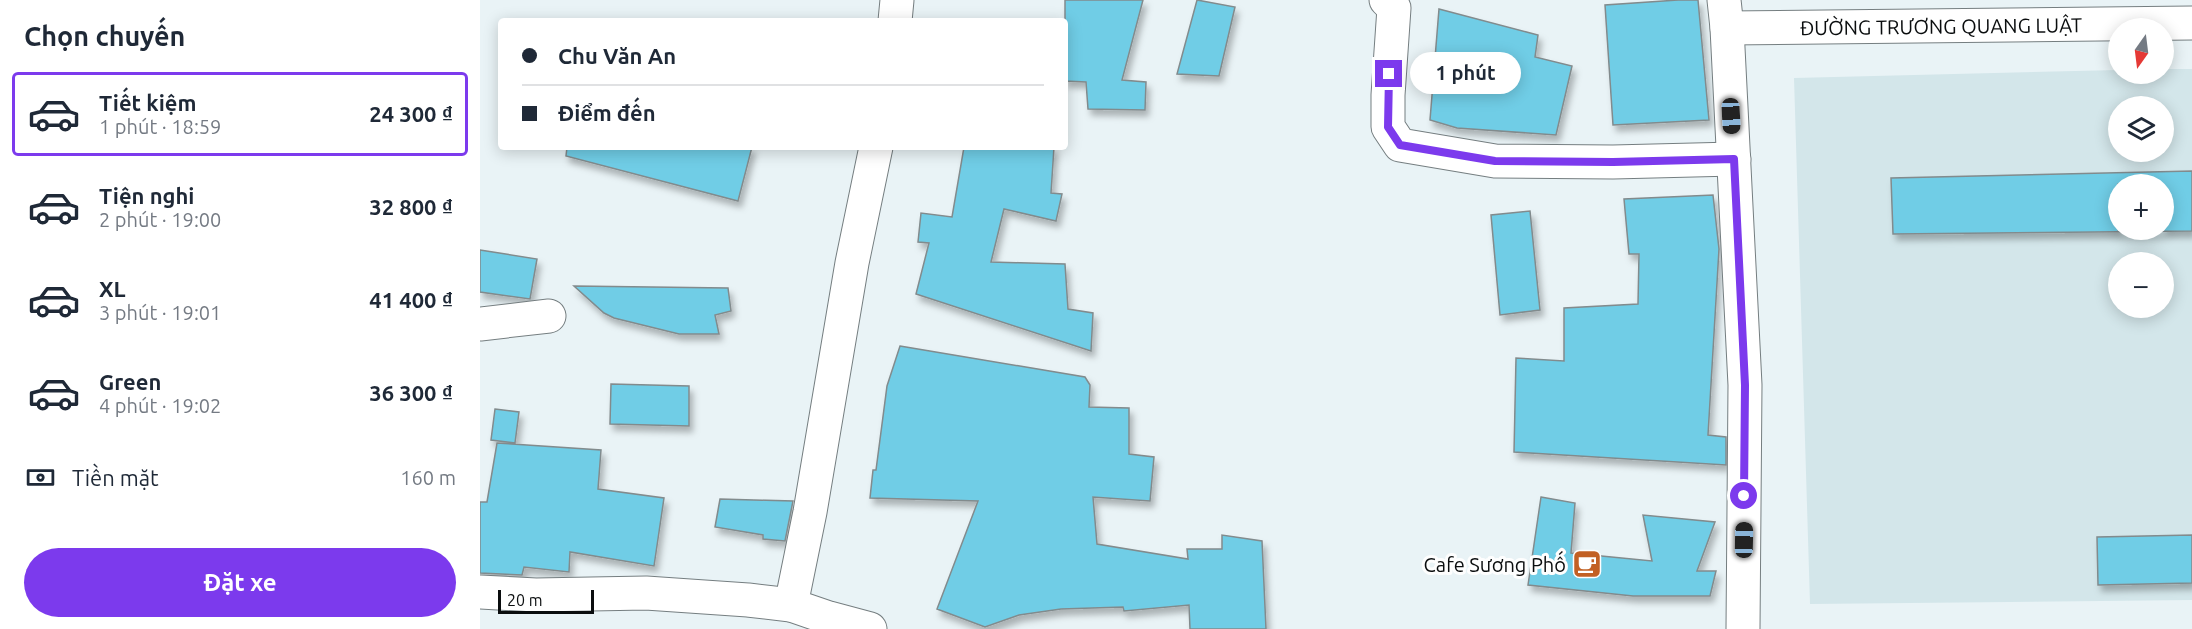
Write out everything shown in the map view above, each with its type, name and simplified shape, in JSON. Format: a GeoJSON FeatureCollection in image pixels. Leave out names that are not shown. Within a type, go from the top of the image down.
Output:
{"type":"FeatureCollection","features":[{"type":"Feature","properties":{"kind":"street"},"geometry":{"type":"LineString","coordinates":[[895,18],[897,0]]}},
{"type":"Feature","properties":{"kind":"street"},"geometry":{"type":"LineString","coordinates":[[1386,0],[1394,8],[1388,127],[1400,145],[1495,161],[1613,162],[1734,159]]}},
{"type":"Feature","properties":{"kind":"street"},"geometry":{"type":"LineString","coordinates":[[1725,14],[1745,385],[1743,629]]}},
{"type":"Feature","properties":{"kind":"street","name":"ĐƯỜNG TRƯƠNG QUANG LUẬT"},"geometry":{"type":"LineString","coordinates":[[1725,14],[2192,23]]}},
{"type":"Feature","properties":{"kind":"street"},"geometry":{"type":"LineString","coordinates":[[791,605],[810,513],[852,263],[875,150]]}},
{"type":"Feature","properties":{"kind":"street"},"geometry":{"type":"LineString","coordinates":[[480,324],[549,316]]}},
{"type":"Feature","properties":{"kind":"street"},"geometry":{"type":"LineString","coordinates":[[480,592],[537,596],[646,593],[791,605],[870,629]]}},
{"type":"Feature","properties":{"kind":"shaded area"},"geometry":{"type":"Polygon","coordinates":[[[2174,69],[2192,69],[2192,600],[1810,604],[1794,78],[2108,70],[2108,84],[2174,84],[2174,69]]]}},
{"type":"Feature","properties":{"kind":"building"},"geometry":{"type":"Polygon","coordinates":[[[1065,0],[1143,0],[1122,80],[1146,82],[1145,110],[1088,109],[1086,82],[1068,81],[1068,18],[1065,18],[1065,0]]]}},
{"type":"Feature","properties":{"kind":"building"},"geometry":{"type":"Polygon","coordinates":[[[1197,0],[1235,7],[1219,76],[1177,74],[1197,0]]]}},
{"type":"Feature","properties":{"kind":"building"},"geometry":{"type":"Polygon","coordinates":[[[1698,0],[1709,120],[1613,125],[1605,5],[1698,0]]]}},
{"type":"Feature","properties":{"kind":"building"},"geometry":{"type":"Polygon","coordinates":[[[1439,9],[1538,35],[1535,57],[1572,66],[1556,135],[1457,128],[1430,120],[1439,9]]]}},
{"type":"Feature","properties":{"kind":"building"},"geometry":{"type":"Polygon","coordinates":[[[567,150],[751,150],[738,201],[566,156],[567,150]]]}},
{"type":"Feature","properties":{"kind":"building"},"geometry":{"type":"Polygon","coordinates":[[[963,150],[1054,150],[1051,193],[1062,194],[1056,221],[1004,209],[991,262],[1065,264],[1068,309],[1093,313],[1091,351],[916,294],[929,243],[918,242],[921,213],[952,217],[963,150]]]}},
{"type":"Feature","properties":{"kind":"building"},"geometry":{"type":"Polygon","coordinates":[[[2192,171],[2192,231],[2174,231],[2174,174],[2108,174],[2108,232],[1893,234],[1891,178],[2192,171]]]}},
{"type":"Feature","properties":{"kind":"building"},"geometry":{"type":"Polygon","coordinates":[[[1713,195],[1719,249],[1708,435],[1726,437],[1726,465],[1514,452],[1516,358],[1564,361],[1564,308],[1638,304],[1639,254],[1629,254],[1624,199],[1713,195]]]}},
{"type":"Feature","properties":{"kind":"building"},"geometry":{"type":"Polygon","coordinates":[[[1530,211],[1540,310],[1500,315],[1491,215],[1530,211]]]}},
{"type":"Feature","properties":{"kind":"building"},"geometry":{"type":"Polygon","coordinates":[[[480,250],[537,259],[530,299],[480,292],[480,250]]]}},
{"type":"Feature","properties":{"kind":"building"},"geometry":{"type":"Polygon","coordinates":[[[574,286],[728,288],[731,311],[715,315],[719,334],[679,334],[614,318],[604,313],[574,286]]]}},
{"type":"Feature","properties":{"kind":"building"},"geometry":{"type":"Polygon","coordinates":[[[900,346],[1085,377],[1090,385],[1089,407],[1129,408],[1129,454],[1154,457],[1150,501],[1093,497],[1097,544],[1188,559],[1187,549],[1222,549],[1222,535],[1262,541],[1266,629],[1190,629],[1189,605],[1124,611],[1123,607],[1061,609],[1019,615],[985,627],[937,609],[978,501],[870,498],[887,386],[900,346]]]}},
{"type":"Feature","properties":{"kind":"building"},"geometry":{"type":"Polygon","coordinates":[[[611,384],[689,386],[689,426],[610,424],[611,384]]]}},
{"type":"Feature","properties":{"kind":"building"},"geometry":{"type":"Polygon","coordinates":[[[495,409],[519,412],[515,443],[491,440],[495,409]]]}},
{"type":"Feature","properties":{"kind":"building"},"geometry":{"type":"Polygon","coordinates":[[[497,443],[601,450],[598,489],[664,498],[654,566],[570,552],[569,572],[524,567],[522,575],[480,573],[480,502],[487,502],[497,443]]]}},
{"type":"Feature","properties":{"kind":"building"},"geometry":{"type":"Polygon","coordinates":[[[1541,497],[1575,503],[1571,553],[1652,561],[1643,515],[1715,522],[1697,571],[1716,571],[1710,596],[1633,596],[1528,585],[1541,497]]]}},
{"type":"Feature","properties":{"kind":"building"},"geometry":{"type":"Polygon","coordinates":[[[720,499],[793,501],[785,541],[763,539],[763,535],[715,527],[720,499]]]}},
{"type":"Feature","properties":{"kind":"building"},"geometry":{"type":"Polygon","coordinates":[[[2192,535],[2192,583],[2098,585],[2097,537],[2192,535]]]}},
{"type":"Feature","properties":{"kind":"place","name":"Cafe Sương Phố"},"geometry":{"type":"Point","coordinates":[1587,564]}},
{"type":"Feature","properties":{"kind":"route"},"geometry":{"type":"LineString","coordinates":[[1389,74],[1388,127],[1400,145],[1495,161],[1613,162],[1734,159],[1745,385],[1744,496]]}}]}
